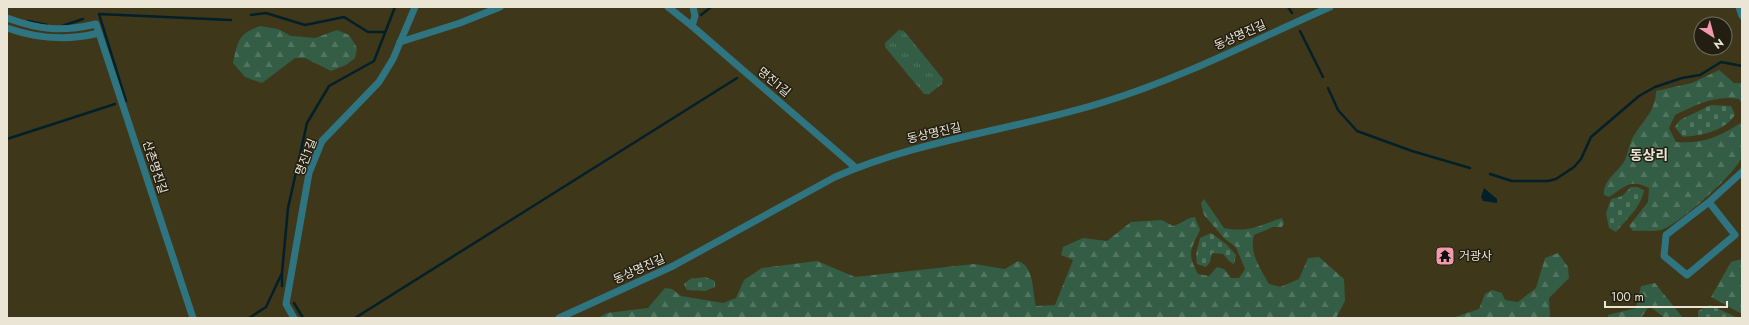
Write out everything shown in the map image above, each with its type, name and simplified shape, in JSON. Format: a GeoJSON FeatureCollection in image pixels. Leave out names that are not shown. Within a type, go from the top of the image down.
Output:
{"type":"FeatureCollection","features":[{"type":"Feature","properties":{"kind":"street","name":"명진1길"},"geometry":{"type":"LineString","coordinates":[[294,318],[286,304],[309,173],[322,141],[379,82],[416,7]]}},
{"type":"Feature","properties":{"kind":"street"},"geometry":{"type":"LineString","coordinates":[[400,42],[460,23],[500,7]]}},
{"type":"Feature","properties":{"kind":"street","name":"명진1길"},"geometry":{"type":"LineString","coordinates":[[668,7],[856,168]]}},
{"type":"Feature","properties":{"kind":"street"},"geometry":{"type":"LineString","coordinates":[[692,26],[695,16],[693,7]]}},
{"type":"Feature","properties":{"kind":"street","name":"동상명진길"},"geometry":{"type":"LineString","coordinates":[[559,318],[673,266],[835,177],[856,168],[899,153],[1036,120],[1117,98],[1151,86],[1330,7]]}},
{"type":"Feature","properties":{"kind":"street"},"geometry":{"type":"LineString","coordinates":[[1739,7],[1742,16]]}},
{"type":"Feature","properties":{"kind":"street","name":"산촌명진길"},"geometry":{"type":"LineString","coordinates":[[7,18],[39,28],[62,30],[96,24],[192,315]]}},
{"type":"Feature","properties":{"kind":"street"},"geometry":{"type":"LineString","coordinates":[[7,28],[23,34],[57,39],[99,33]]}},
{"type":"Feature","properties":{"kind":"street"},"geometry":{"type":"LineString","coordinates":[[1709,202],[1734,235],[1687,275],[1664,256],[1666,235],[1709,202],[1742,172]]}},
{"type":"Feature","properties":{"kind":"green space"},"geometry":{"type":"Polygon","coordinates":[[[260,26],[278,29],[291,36],[315,38],[337,30],[349,35],[357,48],[355,58],[346,65],[331,71],[305,58],[295,58],[262,83],[245,77],[233,63],[240,39],[247,32],[260,26]]]}},
{"type":"Feature","properties":{"kind":"green space"},"geometry":{"type":"Polygon","coordinates":[[[899,30],[904,31],[943,79],[942,84],[929,94],[924,94],[885,47],[885,43],[899,30]]]}},
{"type":"Feature","properties":{"kind":"green space"},"geometry":{"type":"Polygon","coordinates":[[[1719,70],[1734,83],[1742,83],[1742,104],[1739,99],[1730,98],[1722,98],[1706,102],[1675,115],[1669,128],[1676,142],[1694,142],[1703,141],[1726,132],[1742,122],[1742,156],[1730,173],[1706,198],[1669,227],[1658,231],[1633,231],[1629,226],[1648,202],[1649,188],[1642,185],[1632,184],[1624,187],[1609,197],[1604,195],[1604,189],[1608,180],[1625,160],[1632,139],[1654,105],[1656,91],[1692,83],[1719,70]]]}},
{"type":"Feature","properties":{"kind":"green space"},"geometry":{"type":"Polygon","coordinates":[[[1711,105],[1731,106],[1735,115],[1730,121],[1712,132],[1683,137],[1675,127],[1680,120],[1711,105]]]}},
{"type":"Feature","properties":{"kind":"green space"},"geometry":{"type":"Polygon","coordinates":[[[1631,187],[1638,187],[1644,191],[1633,213],[1616,232],[1609,228],[1606,213],[1611,199],[1622,196],[1631,187]]]}},
{"type":"Feature","properties":{"kind":"green space"},"geometry":{"type":"Polygon","coordinates":[[[1204,199],[1224,228],[1240,230],[1247,229],[1282,218],[1284,223],[1282,227],[1273,227],[1254,235],[1254,254],[1262,272],[1269,284],[1280,287],[1299,279],[1308,258],[1319,257],[1344,279],[1345,301],[1336,318],[598,318],[607,313],[648,308],[665,288],[672,289],[681,296],[723,303],[736,298],[744,280],[762,268],[817,261],[855,277],[974,264],[1005,269],[1018,261],[1027,268],[1030,274],[1036,306],[1055,305],[1073,260],[1061,255],[1063,247],[1083,238],[1107,241],[1131,222],[1162,220],[1173,226],[1195,217],[1200,230],[1192,248],[1191,256],[1198,274],[1209,276],[1217,267],[1224,269],[1231,278],[1239,278],[1245,269],[1236,247],[1225,239],[1204,215],[1201,203],[1204,199]]]}},
{"type":"Feature","properties":{"kind":"green space"},"geometry":{"type":"Polygon","coordinates":[[[1211,233],[1226,244],[1236,255],[1234,264],[1223,254],[1212,253],[1210,262],[1206,267],[1197,264],[1196,255],[1200,238],[1211,233]]]}},
{"type":"Feature","properties":{"kind":"green space"},"geometry":{"type":"Polygon","coordinates":[[[1558,253],[1568,267],[1569,278],[1549,298],[1550,316],[1548,318],[1452,318],[1479,309],[1485,294],[1492,290],[1502,293],[1505,300],[1518,302],[1536,288],[1545,258],[1558,253]]]}},
{"type":"Feature","properties":{"kind":"green space"},"geometry":{"type":"Polygon","coordinates":[[[1742,259],[1742,314],[1711,297],[1731,262],[1742,259]]]}},
{"type":"Feature","properties":{"kind":"green space"},"geometry":{"type":"Polygon","coordinates":[[[705,277],[715,281],[715,287],[705,291],[687,290],[684,284],[690,279],[705,277]]]}},
{"type":"Feature","properties":{"kind":"green space"},"geometry":{"type":"Polygon","coordinates":[[[1655,283],[1683,318],[1665,318],[1649,306],[1641,318],[1608,318],[1608,315],[1636,308],[1641,286],[1655,283]]]}},
{"type":"Feature","properties":{"kind":"green space"},"geometry":{"type":"Polygon","coordinates":[[[1710,305],[1738,318],[1698,318],[1698,311],[1710,305]]]}},
{"type":"Feature","properties":{"kind":"water"},"geometry":{"type":"Polygon","coordinates":[[[1484,188],[1497,199],[1497,203],[1483,201],[1481,197],[1484,188]]]}},
{"type":"Feature","properties":{"kind":"waterway"},"geometry":{"type":"LineString","coordinates":[[249,318],[266,307],[282,273],[288,208],[307,123],[329,86],[374,61],[395,7]]}},
{"type":"Feature","properties":{"kind":"waterway"},"geometry":{"type":"LineString","coordinates":[[701,15],[711,7]]}},
{"type":"Feature","properties":{"kind":"waterway"},"geometry":{"type":"LineString","coordinates":[[1288,7],[1292,13]]}},
{"type":"Feature","properties":{"kind":"waterway"},"geometry":{"type":"LineString","coordinates":[[251,15],[266,13],[305,25],[344,17],[368,32],[385,32]]}},
{"type":"Feature","properties":{"kind":"waterway"},"geometry":{"type":"LineString","coordinates":[[126,101],[99,14],[231,20]]}},
{"type":"Feature","properties":{"kind":"waterway"},"geometry":{"type":"LineString","coordinates":[[62,26],[83,19]]}},
{"type":"Feature","properties":{"kind":"waterway"},"geometry":{"type":"LineString","coordinates":[[28,21],[47,25]]}},
{"type":"Feature","properties":{"kind":"waterway"},"geometry":{"type":"LineString","coordinates":[[1300,31],[1323,77]]}},
{"type":"Feature","properties":{"kind":"waterway"},"geometry":{"type":"LineString","coordinates":[[1490,174],[1512,181],[1548,181],[1556,179],[1574,167],[1581,159],[1591,137],[1639,96],[1655,87],[1682,78],[1700,75],[1721,62],[1742,66]]}},
{"type":"Feature","properties":{"kind":"waterway"},"geometry":{"type":"LineString","coordinates":[[355,318],[737,78]]}},
{"type":"Feature","properties":{"kind":"waterway"},"geometry":{"type":"LineString","coordinates":[[1328,88],[1338,110],[1357,131],[1412,151],[1470,168]]}},
{"type":"Feature","properties":{"kind":"waterway"},"geometry":{"type":"LineString","coordinates":[[7,139],[115,104]]}},
{"type":"Feature","properties":{"kind":"waterway"},"geometry":{"type":"LineString","coordinates":[[282,274],[282,286]]}},
{"type":"Feature","properties":{"kind":"waterway"},"geometry":{"type":"LineString","coordinates":[[294,303],[303,318]]}},
{"type":"Feature","properties":{"kind":"place","name":"거광사"},"geometry":{"type":"Point","coordinates":[1445,256]}},
{"type":"Feature","properties":{"kind":"district","name":"동상리"},"geometry":{"type":"Point","coordinates":[1649,155]}}]}
